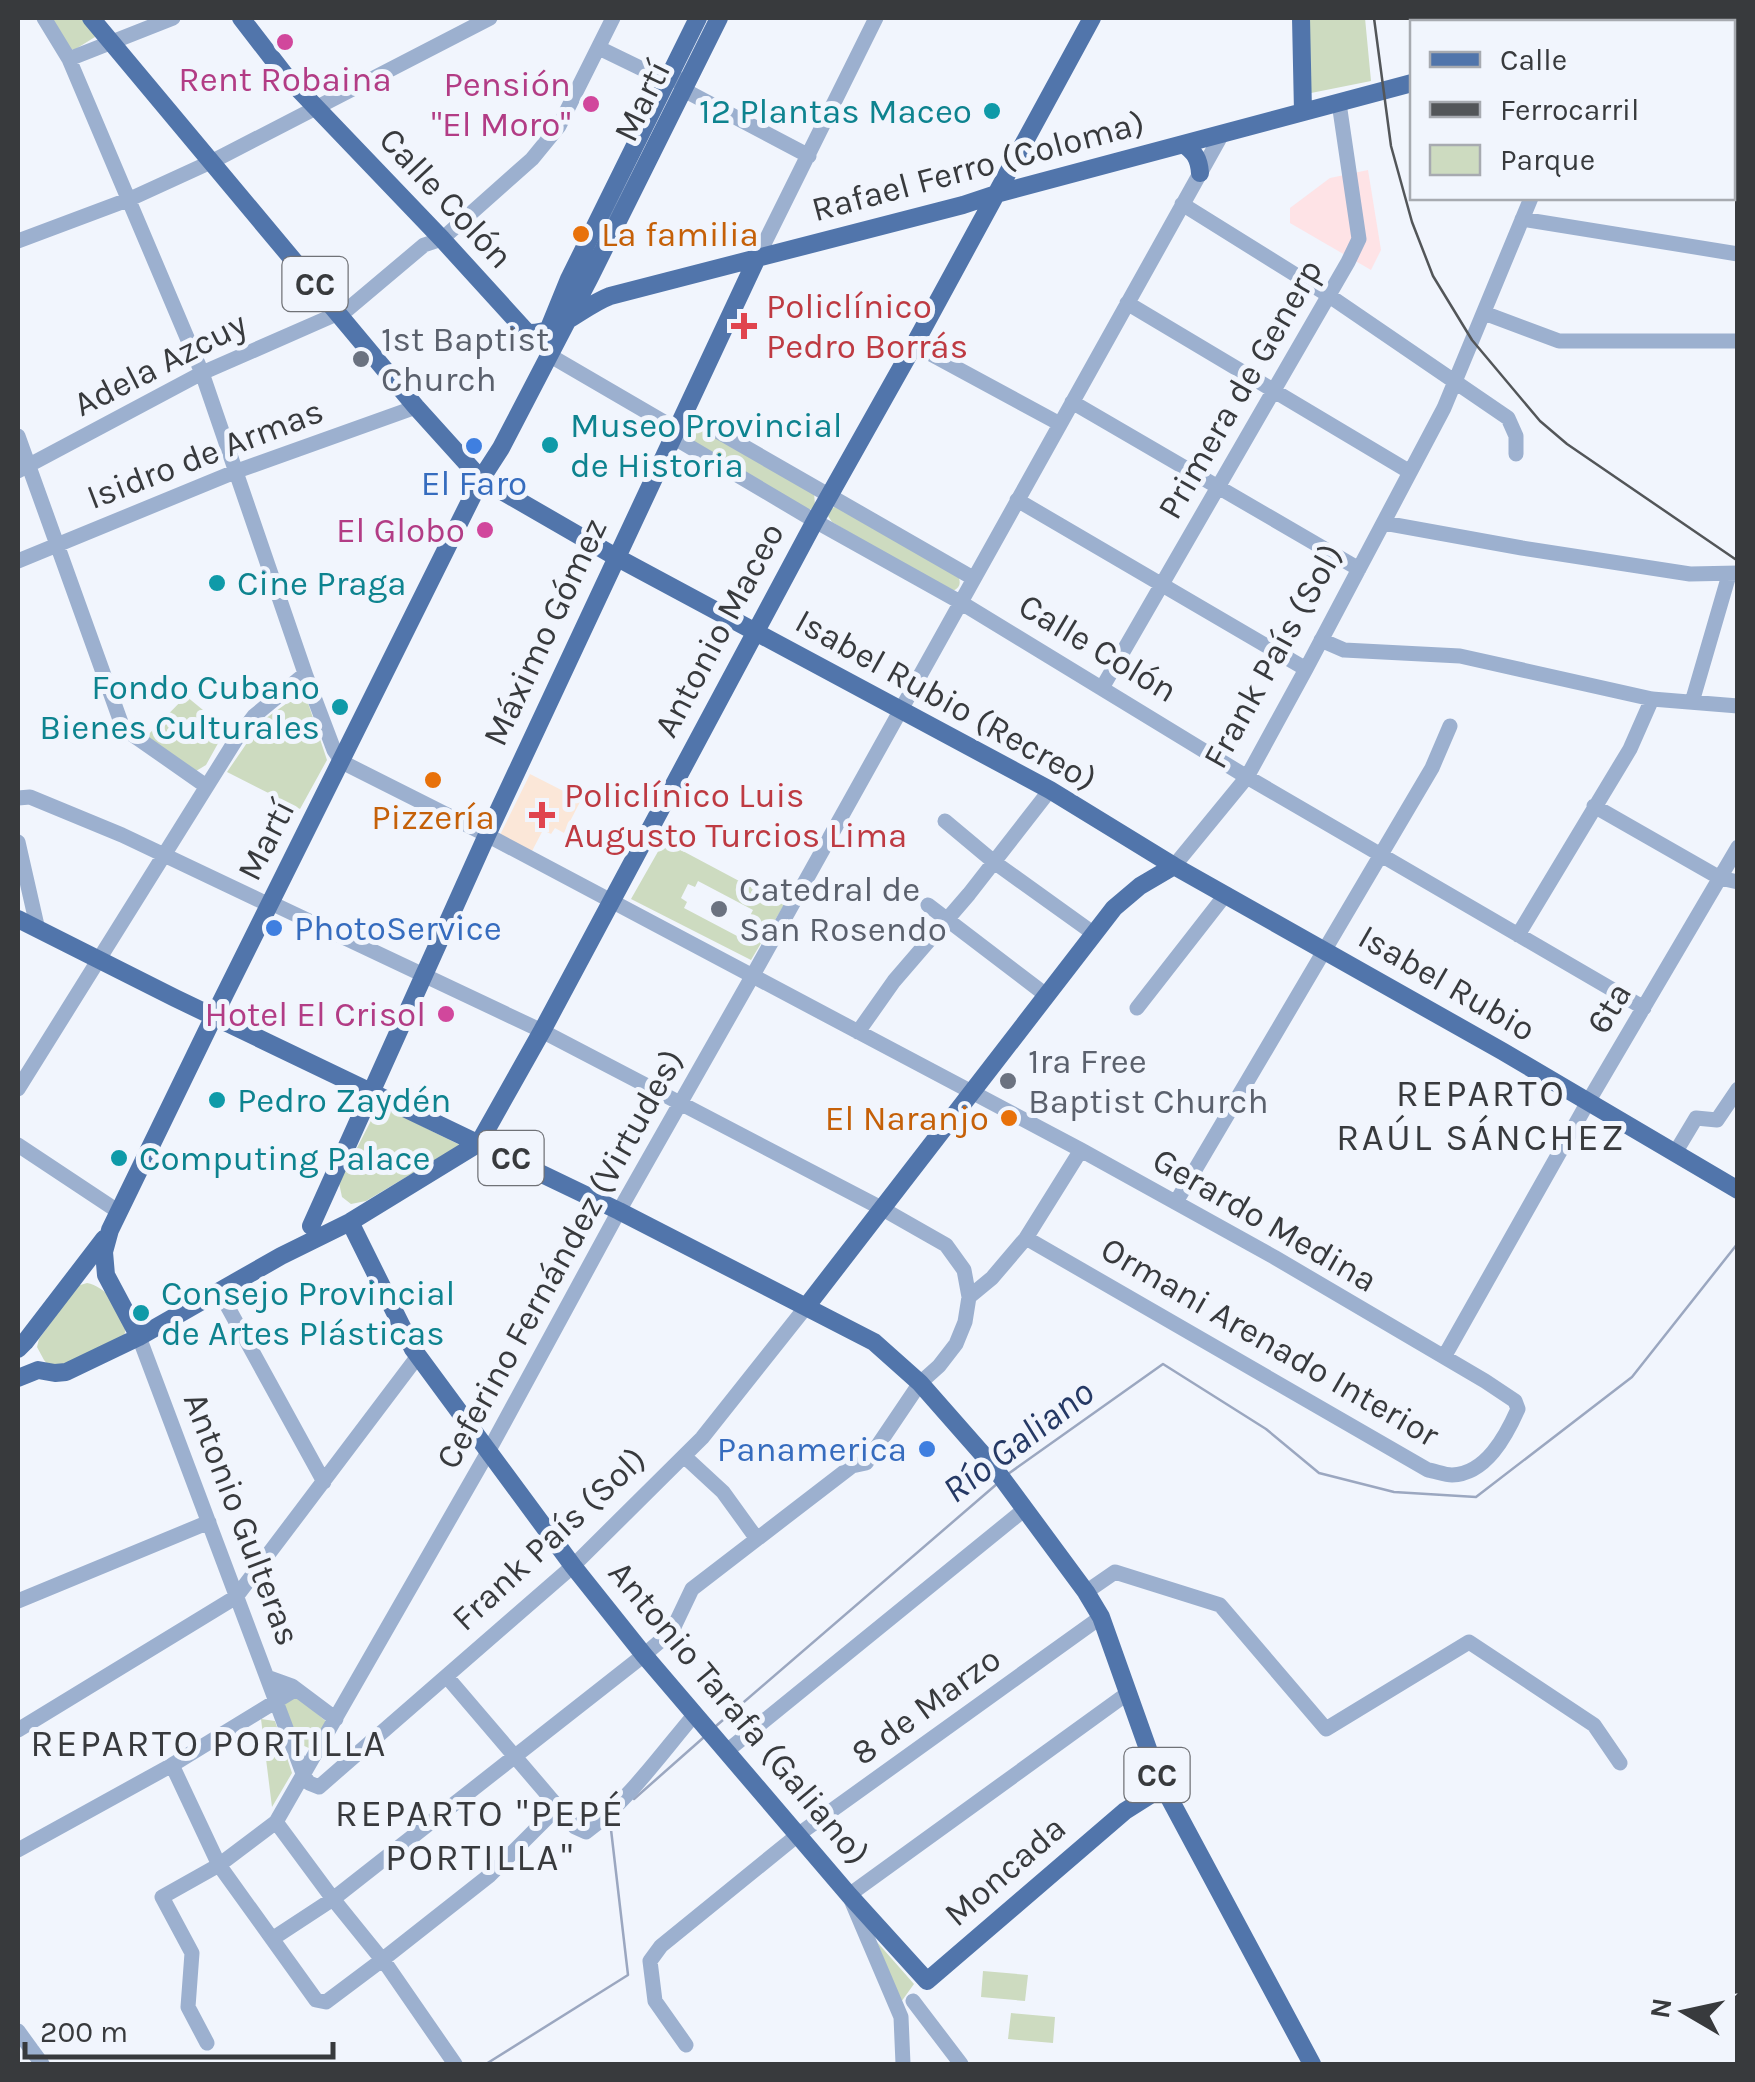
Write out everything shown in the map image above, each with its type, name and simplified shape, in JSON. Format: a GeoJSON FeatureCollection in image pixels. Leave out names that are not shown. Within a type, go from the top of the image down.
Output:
{"type":"FeatureCollection","features":[{"type":"Feature","properties":{"kind":"main road","name":"Isabel Rubio (Recreo)"},"geometry":{"type":"LineString","coordinates":[[91,18],[416,407],[481,479],[754,633],[1050,790],[1174,866]]}},
{"type":"Feature","properties":{"kind":"main road","name":"Calle Colón"},"geometry":{"type":"LineString","coordinates":[[242,18],[314,107],[541,342]]}},
{"type":"Feature","properties":{"kind":"main road","name":"Martí"},"geometry":{"type":"LineString","coordinates":[[541,342],[586,300],[590,277],[676,86],[698,18]]}},
{"type":"Feature","properties":{"kind":"main road","name":"Martí"},"geometry":{"type":"LineString","coordinates":[[110,1230],[481,479],[501,448],[569,279],[676,86],[719,18]]}},
{"type":"Feature","properties":{"kind":"main road","name":"Antonio Maceo"},"geometry":{"type":"LineString","coordinates":[[18,1378],[38,1370],[66,1372],[139,1337],[281,1256],[350,1222],[479,1143],[1092,18]]}},
{"type":"Feature","properties":{"kind":"main road"},"geometry":{"type":"LineString","coordinates":[[1301,18],[1303,112]]}},
{"type":"Feature","properties":{"kind":"main road","name":"Rafael Ferro (Coloma)"},"geometry":{"type":"LineString","coordinates":[[586,300],[963,205],[1410,84]]}},
{"type":"Feature","properties":{"kind":"main road"},"geometry":{"type":"LineString","coordinates":[[1183,144],[1199,161],[1200,173]]}},
{"type":"Feature","properties":{"kind":"main road"},"geometry":{"type":"LineString","coordinates":[[1014,163],[1022,177],[1036,184]]}},
{"type":"Feature","properties":{"kind":"main road"},"geometry":{"type":"LineString","coordinates":[[963,205],[976,214],[977,228]]}},
{"type":"Feature","properties":{"kind":"main road","name":"Máximo Gómez"},"geometry":{"type":"LineString","coordinates":[[311,1226],[487,835],[757,258]]}},
{"type":"Feature","properties":{"kind":"main road"},"geometry":{"type":"LineString","coordinates":[[590,277],[600,293],[610,296]]}},
{"type":"Feature","properties":{"kind":"main road"},"geometry":{"type":"LineString","coordinates":[[569,279],[586,300]]}},
{"type":"Feature","properties":{"kind":"main road","name":"Isabel Rubio"},"geometry":{"type":"LineString","coordinates":[[1174,866],[1738,1190]]}},
{"type":"Feature","properties":{"kind":"main road","name":"Frank País (Sol)"},"geometry":{"type":"LineString","coordinates":[[806,1307],[1093,933],[1128,895],[1174,866]]}},
{"type":"Feature","properties":{"kind":"main road","name":"CC"},"geometry":{"type":"LineString","coordinates":[[18,919],[619,1211],[874,1342],[920,1383],[993,1466],[1101,1616],[1163,1786],[1312,2064]]}},
{"type":"Feature","properties":{"kind":"main road","name":"Antonio Maceo"},"geometry":{"type":"LineString","coordinates":[[281,1256],[311,1226],[328,1216],[350,1222]]}},
{"type":"Feature","properties":{"kind":"main road","name":"Antonio Tarafa (Galiano)"},"geometry":{"type":"LineString","coordinates":[[350,1222],[418,1356],[573,1566],[849,1895],[876,1937],[927,1981]]}},
{"type":"Feature","properties":{"kind":"main road"},"geometry":{"type":"LineString","coordinates":[[38,1370],[21,1346],[110,1230]]}},
{"type":"Feature","properties":{"kind":"main road"},"geometry":{"type":"LineString","coordinates":[[78,1274],[94,1271],[106,1275],[104,1252],[110,1230]]}},
{"type":"Feature","properties":{"kind":"main road"},"geometry":{"type":"LineString","coordinates":[[832,1272],[828,1296],[832,1310],[846,1328]]}},
{"type":"Feature","properties":{"kind":"main road","name":"Antonio Gulteras"},"geometry":{"type":"LineString","coordinates":[[106,1275],[139,1337]]}},
{"type":"Feature","properties":{"kind":"main road","name":"Moncada"},"geometry":{"type":"LineString","coordinates":[[927,1981],[1125,1810],[1163,1786]]}},
{"type":"Feature","properties":{"kind":"street"},"geometry":{"type":"LineString","coordinates":[[44,18],[69,59],[202,373],[306,674],[342,762]]}},
{"type":"Feature","properties":{"kind":"street"},"geometry":{"type":"LineString","coordinates":[[69,59],[173,18]]}},
{"type":"Feature","properties":{"kind":"street"},"geometry":{"type":"LineString","coordinates":[[18,242],[130,200],[213,161],[490,18]]}},
{"type":"Feature","properties":{"kind":"street","name":"Adela Azcuy"},"geometry":{"type":"LineString","coordinates":[[23,468],[202,373],[348,309],[424,245],[442,239],[532,160],[559,126],[613,18]]}},
{"type":"Feature","properties":{"kind":"street","name":"Máximo Gómez"},"geometry":{"type":"LineString","coordinates":[[757,258],[876,18]]}},
{"type":"Feature","properties":{"kind":"street"},"geometry":{"type":"LineString","coordinates":[[599,48],[810,156]]}},
{"type":"Feature","properties":{"kind":"street","name":"Primera de Generp"},"geometry":{"type":"LineString","coordinates":[[1102,688],[1359,240],[1339,102]]}},
{"type":"Feature","properties":{"kind":"street"},"geometry":{"type":"LineString","coordinates":[[973,578],[1222,134]]}},
{"type":"Feature","properties":{"kind":"street","name":"Frank País (Sol)"},"geometry":{"type":"LineString","coordinates":[[1174,866],[1247,778],[1306,669],[1456,383],[1530,200]]}},
{"type":"Feature","properties":{"kind":"street"},"geometry":{"type":"LineString","coordinates":[[1182,204],[1328,295],[1508,418],[1516,436],[1516,454]]}},
{"type":"Feature","properties":{"kind":"street"},"geometry":{"type":"LineString","coordinates":[[1522,220],[1738,254]]}},
{"type":"Feature","properties":{"kind":"street"},"geometry":{"type":"LineString","coordinates":[[1128,303],[1410,472]]}},
{"type":"Feature","properties":{"kind":"street"},"geometry":{"type":"LineString","coordinates":[[1484,312],[1559,340],[1738,341]]}},
{"type":"Feature","properties":{"kind":"street","name":"Calle Colón"},"geometry":{"type":"LineString","coordinates":[[541,342],[678,426],[815,521],[960,602],[1247,778],[1644,1008]]}},
{"type":"Feature","properties":{"kind":"street"},"geometry":{"type":"LineString","coordinates":[[914,345],[1060,424]]}},
{"type":"Feature","properties":{"kind":"street"},"geometry":{"type":"LineString","coordinates":[[1072,402],[1359,568]]}},
{"type":"Feature","properties":{"kind":"street","name":"Isidro de Armas"},"geometry":{"type":"LineString","coordinates":[[18,561],[237,471],[416,407]]}},
{"type":"Feature","properties":{"kind":"street","name":"Calle Colón"},"geometry":{"type":"LineString","coordinates":[[678,426],[831,494],[973,578]]}},
{"type":"Feature","properties":{"kind":"street"},"geometry":{"type":"LineString","coordinates":[[18,436],[23,468],[58,544],[123,728],[206,786]]}},
{"type":"Feature","properties":{"kind":"street"},"geometry":{"type":"LineString","coordinates":[[1017,500],[1306,669]]}},
{"type":"Feature","properties":{"kind":"street"},"geometry":{"type":"LineString","coordinates":[[1384,523],[1690,574],[1733,574],[1692,702]]}},
{"type":"Feature","properties":{"kind":"street","name":"Ceferino Fernández (Virtudes)"},"geometry":{"type":"LineString","coordinates":[[207,2043],[188,2007],[192,1953],[162,1898],[220,1865],[276,1822],[307,1780],[336,1719],[973,578]]}},
{"type":"Feature","properties":{"kind":"street"},"geometry":{"type":"LineString","coordinates":[[1321,640],[1344,650],[1460,656],[1652,699],[1738,706]]}},
{"type":"Feature","properties":{"kind":"street"},"geometry":{"type":"LineString","coordinates":[[18,1088],[237,738],[254,716],[306,674]]}},
{"type":"Feature","properties":{"kind":"street"},"geometry":{"type":"LineString","coordinates":[[1518,935],[1630,749],[1652,699]]}},
{"type":"Feature","properties":{"kind":"street"},"geometry":{"type":"LineString","coordinates":[[1176,1202],[1432,768],[1450,726]]}},
{"type":"Feature","properties":{"kind":"street","name":"Gerardo Medina"},"geometry":{"type":"LineString","coordinates":[[342,762],[754,975],[1176,1202],[1444,1357],[1515,1400],[1518,1409]]}},
{"type":"Feature","properties":{"kind":"street"},"geometry":{"type":"LineString","coordinates":[[858,1032],[894,981],[1050,790]]}},
{"type":"Feature","properties":{"kind":"street"},"geometry":{"type":"LineString","coordinates":[[18,798],[30,797],[164,854],[542,1031],[882,1208],[946,1245],[964,1270],[969,1297],[956,1344],[920,1383],[866,1464],[852,1466],[692,1590],[672,1631],[514,1759],[333,1899],[272,1939]]}},
{"type":"Feature","properties":{"kind":"street"},"geometry":{"type":"LineString","coordinates":[[1594,806],[1720,878],[1738,882]]}},
{"type":"Feature","properties":{"kind":"street"},"geometry":{"type":"LineString","coordinates":[[945,821],[994,862],[1093,933]]}},
{"type":"Feature","properties":{"kind":"street"},"geometry":{"type":"LineString","coordinates":[[18,842],[38,930]]}},
{"type":"Feature","properties":{"kind":"street","name":"6ta"},"geometry":{"type":"LineString","coordinates":[[1444,1357],[1738,846]]}},
{"type":"Feature","properties":{"kind":"street"},"geometry":{"type":"LineString","coordinates":[[1136,1008],[1226,894]]}},
{"type":"Feature","properties":{"kind":"street"},"geometry":{"type":"LineString","coordinates":[[928,905],[1046,995]]}},
{"type":"Feature","properties":{"kind":"street"},"geometry":{"type":"LineString","coordinates":[[1676,1153],[1696,1118],[1717,1120],[1738,1089]]}},
{"type":"Feature","properties":{"kind":"street"},"geometry":{"type":"LineString","coordinates":[[18,1146],[119,1212]]}},
{"type":"Feature","properties":{"kind":"street"},"geometry":{"type":"LineString","coordinates":[[969,1297],[992,1278],[1026,1238],[1081,1150]]}},
{"type":"Feature","properties":{"kind":"street","name":"Ormani Arenado Interior"},"geometry":{"type":"LineString","coordinates":[[1026,1238],[1428,1470],[1454,1475],[1481,1466],[1509,1430],[1518,1409]]}},
{"type":"Feature","properties":{"kind":"street"},"geometry":{"type":"LineString","coordinates":[[219,1291],[324,1482]]}},
{"type":"Feature","properties":{"kind":"street","name":"Frank País (Sol)"},"geometry":{"type":"LineString","coordinates":[[307,1780],[320,1787],[573,1566],[702,1438],[806,1307]]}},
{"type":"Feature","properties":{"kind":"street","name":"Antonio Gulteras"},"geometry":{"type":"LineString","coordinates":[[139,1337],[307,1780]]}},
{"type":"Feature","properties":{"kind":"street"},"geometry":{"type":"LineString","coordinates":[[18,1730],[236,1596],[418,1356]]}},
{"type":"Feature","properties":{"kind":"street"},"geometry":{"type":"LineString","coordinates":[[684,1456],[723,1492],[757,1540]]}},
{"type":"Feature","properties":{"kind":"street"},"geometry":{"type":"LineString","coordinates":[[721,1745],[1025,1509]]}},
{"type":"Feature","properties":{"kind":"street"},"geometry":{"type":"LineString","coordinates":[[18,1601],[209,1522]]}},
{"type":"Feature","properties":{"kind":"street"},"geometry":{"type":"LineString","coordinates":[[1086,1592],[1115,1572],[1220,1606],[1326,1729],[1469,1642],[1594,1725],[1620,1763]]}},
{"type":"Feature","properties":{"kind":"street","name":"8 de Marzo"},"geometry":{"type":"LineString","coordinates":[[686,2045],[655,2001],[650,1961],[660,1946],[799,1834],[1101,1616]]}},
{"type":"Feature","properties":{"kind":"street","name":"Antonio Gulteras"},"geometry":{"type":"LineString","coordinates":[[267,1677],[296,1689],[336,1719]]}},
{"type":"Feature","properties":{"kind":"street"},"geometry":{"type":"LineString","coordinates":[[447,1677],[514,1759],[575,1827],[586,1832],[699,1718]]}},
{"type":"Feature","properties":{"kind":"street"},"geometry":{"type":"LineString","coordinates":[[18,1850],[172,1765],[296,1689]]}},
{"type":"Feature","properties":{"kind":"street"},"geometry":{"type":"LineString","coordinates":[[849,1895],[1128,1693]]}},
{"type":"Feature","properties":{"kind":"street"},"geometry":{"type":"LineString","coordinates":[[172,1765],[220,1865],[320,2002],[326,2002],[490,1875],[558,1807]]}},
{"type":"Feature","properties":{"kind":"street"},"geometry":{"type":"LineString","coordinates":[[276,1822],[382,1960],[455,2064]]}},
{"type":"Feature","properties":{"kind":"street","name":"Antonio Tarafa (Galiano)"},"geometry":{"type":"LineString","coordinates":[[876,1937],[901,2017]]}},
{"type":"Feature","properties":{"kind":"street","name":"Moncada"},"geometry":{"type":"LineString","coordinates":[[901,2017],[927,1981]]}},
{"type":"Feature","properties":{"kind":"street"},"geometry":{"type":"LineString","coordinates":[[913,2002],[960,2064]]}},
{"type":"Feature","properties":{"kind":"street"},"geometry":{"type":"LineString","coordinates":[[901,2017],[903,2064]]}},
{"type":"Feature","properties":{"kind":"street"},"geometry":{"type":"LineString","coordinates":[[18,2031],[42,2064]]}},
{"type":"Feature","properties":{"kind":"shaded area"},"geometry":{"type":"Polygon","coordinates":[[[1368,170],[1381,250],[1371,270],[1290,223],[1290,208],[1330,178],[1368,170]]]}},
{"type":"Feature","properties":{"kind":"shaded area","name":"Policlínico Luis Augusto Turcios Lima"},"geometry":{"type":"Polygon","coordinates":[[[530,774],[581,800],[564,833],[555,828],[551,834],[543,830],[531,853],[499,837],[530,774]]]}},
{"type":"Feature","properties":{"kind":"green space"},"geometry":{"type":"Polygon","coordinates":[[[51,18],[83,18],[95,37],[71,49],[51,18]]]}},
{"type":"Feature","properties":{"kind":"green space"},"geometry":{"type":"Polygon","coordinates":[[[1365,18],[1371,81],[1311,93],[1308,20],[1365,18]]]}},
{"type":"Feature","properties":{"kind":"green space"},"geometry":{"type":"Polygon","coordinates":[[[695,423],[814,493],[815,505],[806,509],[686,438],[687,424],[695,423]]]}},
{"type":"Feature","properties":{"kind":"green space"},"geometry":{"type":"Polygon","coordinates":[[[836,506],[958,575],[959,586],[948,592],[832,522],[828,516],[836,506]]]}},
{"type":"Feature","properties":{"kind":"green space"},"geometry":{"type":"Polygon","coordinates":[[[304,691],[327,760],[300,809],[227,772],[262,721],[304,691]]]}},
{"type":"Feature","properties":{"kind":"green space"},"geometry":{"type":"Polygon","coordinates":[[[186,696],[226,729],[206,765],[196,771],[146,737],[186,696]]]}},
{"type":"Feature","properties":{"kind":"green space"},"geometry":{"type":"Polygon","coordinates":[[[664,841],[784,905],[751,960],[631,899],[664,841]],[[698,881],[695,887],[688,884],[681,898],[687,902],[684,908],[739,937],[753,910],[698,881]]]}},
{"type":"Feature","properties":{"kind":"green space"},"geometry":{"type":"Polygon","coordinates":[[[379,1105],[460,1145],[366,1201],[351,1204],[342,1197],[339,1183],[379,1105]]]}},
{"type":"Feature","properties":{"kind":"green space"},"geometry":{"type":"Polygon","coordinates":[[[87,1283],[103,1290],[117,1305],[125,1322],[123,1339],[55,1369],[37,1347],[39,1339],[77,1286],[87,1283]]]}},
{"type":"Feature","properties":{"kind":"green space"},"geometry":{"type":"Polygon","coordinates":[[[294,1694],[328,1723],[311,1749],[302,1745],[281,1702],[294,1694]]]}},
{"type":"Feature","properties":{"kind":"green space"},"geometry":{"type":"Polygon","coordinates":[[[261,1719],[275,1721],[292,1773],[272,1807],[261,1719]]]}},
{"type":"Feature","properties":{"kind":"green space"},"geometry":{"type":"Polygon","coordinates":[[[877,1942],[914,1984],[901,2002],[877,1942]]]}},
{"type":"Feature","properties":{"kind":"green space"},"geometry":{"type":"Polygon","coordinates":[[[983,1971],[1028,1975],[1025,2001],[981,1997],[983,1971]]]}},
{"type":"Feature","properties":{"kind":"green space"},"geometry":{"type":"Polygon","coordinates":[[[1011,2013],[1055,2017],[1053,2043],[1008,2039],[1011,2013]]]}},
{"type":"Feature","properties":{"kind":"waterway","name":"Río Galiano"},"geometry":{"type":"LineString","coordinates":[[1008,1474],[1163,1364],[1266,1429],[1319,1473],[1394,1492],[1476,1497],[1632,1377],[1738,1243]]}},
{"type":"Feature","properties":{"kind":"waterway","name":"Río Galiano"},"geometry":{"type":"LineString","coordinates":[[716,1726],[998,1483]]}},
{"type":"Feature","properties":{"kind":"waterway","name":"Río Galiano"},"geometry":{"type":"LineString","coordinates":[[634,1799],[703,1738]]}},
{"type":"Feature","properties":{"kind":"waterway","name":"Río Galiano"},"geometry":{"type":"LineString","coordinates":[[486,2064],[628,1975],[610,1821]]}},
{"type":"Feature","properties":{"kind":"railway"},"geometry":{"type":"LineString","coordinates":[[1374,18],[1391,146],[1412,222],[1433,276],[1472,340],[1540,421],[1567,444],[1738,561]]}},
{"type":"Feature","properties":{"kind":"place","name":"Rent Robaina"},"geometry":{"type":"Point","coordinates":[285,42]}},
{"type":"Feature","properties":{"kind":"place","name":"Pensión \"El Moro\""},"geometry":{"type":"Point","coordinates":[591,104]}},
{"type":"Feature","properties":{"kind":"place","name":"12 Plantas Maceo"},"geometry":{"type":"Point","coordinates":[992,111]}},
{"type":"Feature","properties":{"kind":"place","name":"La familia"},"geometry":{"type":"Point","coordinates":[581,234]}},
{"type":"Feature","properties":{"kind":"place","name":"Policlínico Pedro Borrás"},"geometry":{"type":"Point","coordinates":[744,326]}},
{"type":"Feature","properties":{"kind":"place","name":"1st Baptist Church"},"geometry":{"type":"Point","coordinates":[361,359]}},
{"type":"Feature","properties":{"kind":"place","name":"Museo Provincial de Historia"},"geometry":{"type":"Point","coordinates":[550,445]}},
{"type":"Feature","properties":{"kind":"place","name":"El Faro"},"geometry":{"type":"Point","coordinates":[474,446]}},
{"type":"Feature","properties":{"kind":"place","name":"El Globo"},"geometry":{"type":"Point","coordinates":[485,530]}},
{"type":"Feature","properties":{"kind":"place","name":"Cine Praga"},"geometry":{"type":"Point","coordinates":[217,583]}},
{"type":"Feature","properties":{"kind":"place","name":"Fondo Cubano Bienes Culturales"},"geometry":{"type":"Point","coordinates":[340,707]}},
{"type":"Feature","properties":{"kind":"place","name":"Pizzería"},"geometry":{"type":"Point","coordinates":[433,780]}},
{"type":"Feature","properties":{"kind":"place","name":"Policlínico Luis Augusto Turcios Lima"},"geometry":{"type":"Point","coordinates":[542,815]}},
{"type":"Feature","properties":{"kind":"place","name":"Catedral de San Rosendo"},"geometry":{"type":"Point","coordinates":[719,909]}},
{"type":"Feature","properties":{"kind":"place","name":"PhotoService"},"geometry":{"type":"Point","coordinates":[274,928]}},
{"type":"Feature","properties":{"kind":"place","name":"Hotel El Crisol"},"geometry":{"type":"Point","coordinates":[446,1014]}},
{"type":"Feature","properties":{"kind":"place","name":"1ra Free Baptist Church"},"geometry":{"type":"Point","coordinates":[1008,1081]}},
{"type":"Feature","properties":{"kind":"place","name":"Pedro Zaydén"},"geometry":{"type":"Point","coordinates":[217,1100]}},
{"type":"Feature","properties":{"kind":"place","name":"El Naranjo"},"geometry":{"type":"Point","coordinates":[1009,1118]}},
{"type":"Feature","properties":{"kind":"place","name":"Computing Palace"},"geometry":{"type":"Point","coordinates":[119,1158]}},
{"type":"Feature","properties":{"kind":"place","name":"Consejo Provincial de Artes Plásticas"},"geometry":{"type":"Point","coordinates":[141,1313]}},
{"type":"Feature","properties":{"kind":"place","name":"Panamerica"},"geometry":{"type":"Point","coordinates":[927,1449]}},
{"type":"Feature","properties":{"kind":"district","name":"REPARTO RAÚL SÁNCHEZ"},"geometry":{"type":"Point","coordinates":[1481,1115]}},
{"type":"Feature","properties":{"kind":"district","name":"REPARTO PORTILLA"},"geometry":{"type":"Point","coordinates":[209,1743]}},
{"type":"Feature","properties":{"kind":"district","name":"REPARTO \"PEPÉ PORTILLA\""},"geometry":{"type":"Point","coordinates":[480,1835]}}]}
